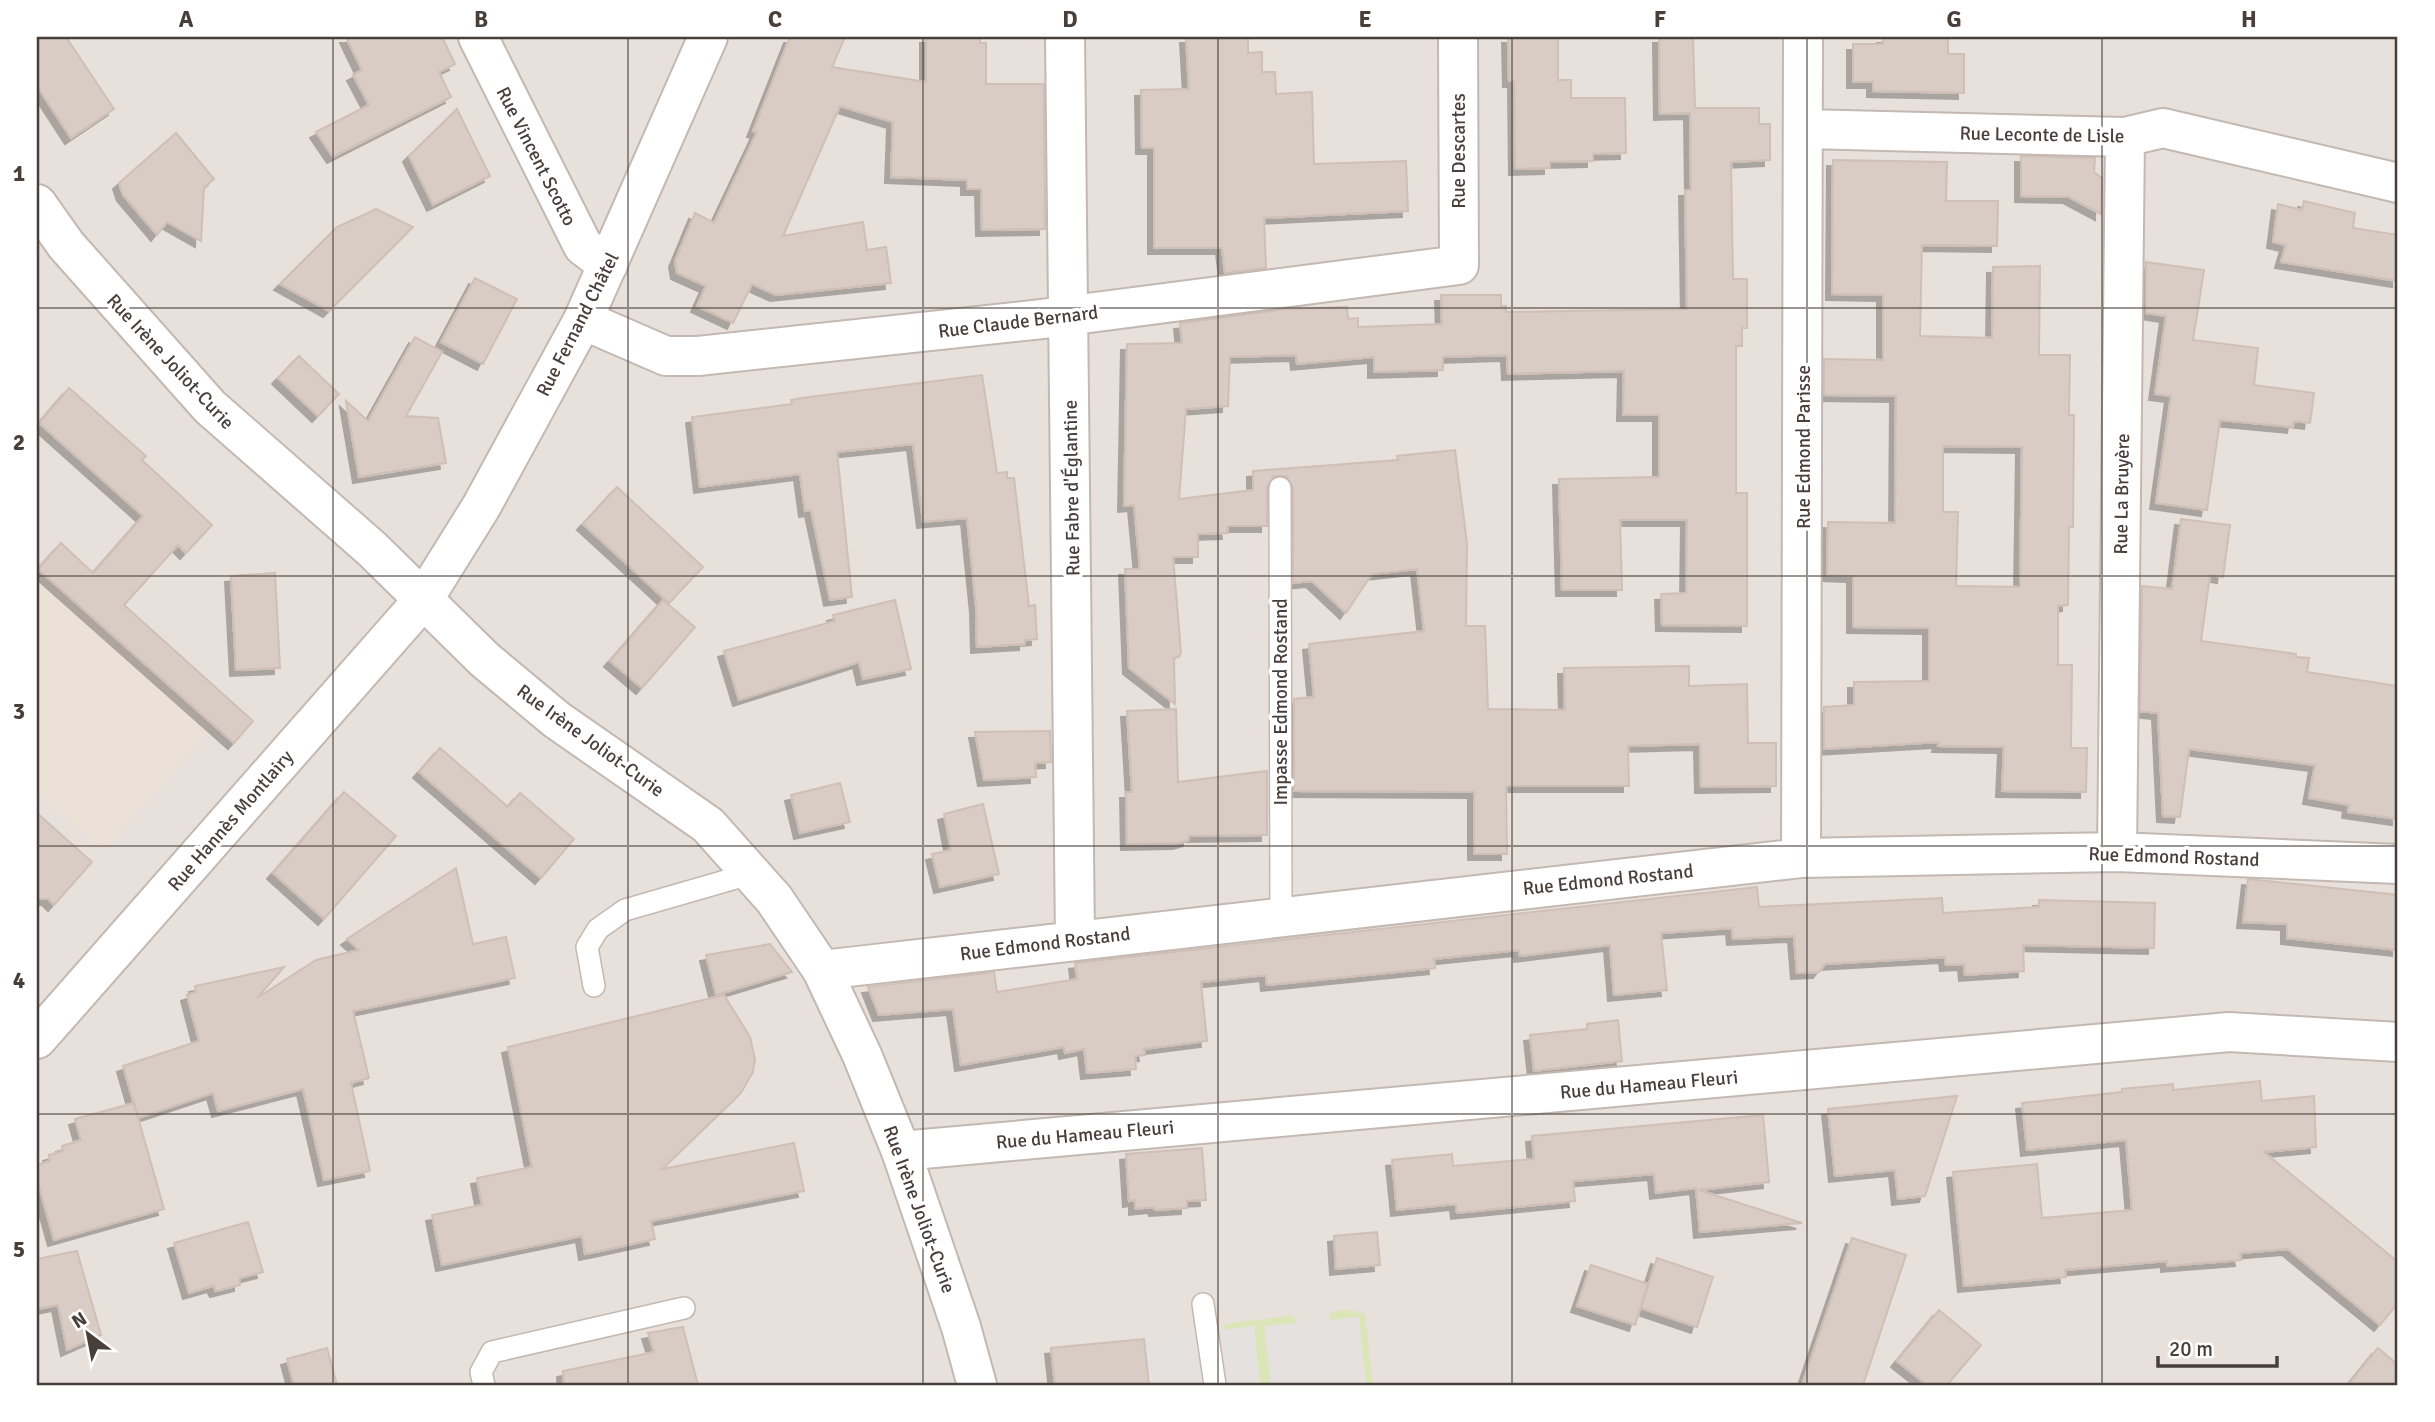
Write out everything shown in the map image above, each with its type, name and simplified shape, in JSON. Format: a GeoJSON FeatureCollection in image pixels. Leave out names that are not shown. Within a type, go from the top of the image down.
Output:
{"type":"FeatureCollection","features":[{"type":"Feature","properties":{"kind":"street","name":"Rue Vincent Scotto"},"geometry":{"type":"LineString","coordinates":[[478,37],[583,246],[608,265]]}},
{"type":"Feature","properties":{"kind":"street","name":"Rue Fernand Châtel"},"geometry":{"type":"LineString","coordinates":[[423,600],[481,507],[583,320],[708,37]]}},
{"type":"Feature","properties":{"kind":"street","name":"Rue Fabre d'Églantine"},"geometry":{"type":"LineString","coordinates":[[1065,37],[1075,939]]}},
{"type":"Feature","properties":{"kind":"street","name":"Rue Descartes"},"geometry":{"type":"LineString","coordinates":[[1458,37],[1459,265]]}},
{"type":"Feature","properties":{"kind":"street","name":"Rue Edmond Parisse"},"geometry":{"type":"LineString","coordinates":[[1801,858],[1804,37]]}},
{"type":"Feature","properties":{"kind":"street","name":"Rue Leconte de Lisle"},"geometry":{"type":"LineString","coordinates":[[1804,129],[2125,137],[2163,128],[2398,183]]}},
{"type":"Feature","properties":{"kind":"street","name":"Rue La Bruyère"},"geometry":{"type":"LineString","coordinates":[[2117,852],[2125,137]]}},
{"type":"Feature","properties":{"kind":"street","name":"Rue Irène Joliot-Curie"},"geometry":{"type":"LineString","coordinates":[[37,204],[66,246],[210,407],[372,549],[485,660],[557,720],[708,825],[753,873],[822,970],[862,1055],[901,1151],[961,1326],[977,1385]]}},
{"type":"Feature","properties":{"kind":"street","name":"Rue Claude Bernard"},"geometry":{"type":"LineString","coordinates":[[583,320],[666,356],[698,356],[1069,315],[1459,265]]}},
{"type":"Feature","properties":{"kind":"street","name":"Rue Hannès Montlairy"},"geometry":{"type":"LineString","coordinates":[[37,1040],[423,600]]}},
{"type":"Feature","properties":{"kind":"street","name":"Rue Edmond Rostand"},"geometry":{"type":"LineString","coordinates":[[822,970],[1801,858],[2117,852],[2398,864]]}},
{"type":"Feature","properties":{"kind":"street","name":"Rue du Hameau Fleuri"},"geometry":{"type":"LineString","coordinates":[[901,1151],[2229,1032],[2398,1042]]}},
{"type":"Feature","properties":{"kind":"lane","name":"Impasse Edmond Rostand"},"geometry":{"type":"LineString","coordinates":[[1280,488],[1281,916]]}},
{"type":"Feature","properties":{"kind":"lane"},"geometry":{"type":"LineString","coordinates":[[594,986],[587,947],[598,929],[625,910],[753,873]]}},
{"type":"Feature","properties":{"kind":"lane"},"geometry":{"type":"LineString","coordinates":[[1203,1304],[1215,1385]]}},
{"type":"Feature","properties":{"kind":"lane"},"geometry":{"type":"LineString","coordinates":[[484,1385],[481,1372],[492,1352],[684,1308]]}},
{"type":"Feature","properties":{"kind":"shaded area"},"geometry":{"type":"Polygon","coordinates":[[[37,37],[2398,37],[2398,1385],[37,1385],[37,37]]]}},
{"type":"Feature","properties":{"kind":"shaded area"},"geometry":{"type":"Polygon","coordinates":[[[37,568],[212,728],[103,851],[37,792],[37,568]]]}},
{"type":"Feature","properties":{"kind":"shaded area"},"geometry":{"type":"Polygon","coordinates":[[[1359,1317],[1366,1385],[1271,1385],[1264,1326],[1359,1317]]]}},
{"type":"Feature","properties":{"kind":"shaded area"},"geometry":{"type":"Polygon","coordinates":[[[1254,1326],[1260,1385],[1149,1385],[1144,1339],[1254,1326]]]}},
{"type":"Feature","properties":{"kind":"green space"},"geometry":{"type":"Polygon","coordinates":[[[1348,1310],[1365,1314],[1373,1385],[1366,1385],[1359,1317],[1329,1320],[1333,1311],[1348,1310]]]}},
{"type":"Feature","properties":{"kind":"green space"},"geometry":{"type":"Polygon","coordinates":[[[1292,1315],[1297,1324],[1265,1326],[1271,1385],[1260,1385],[1254,1326],[1224,1330],[1225,1324],[1292,1315]]]}},
{"type":"Feature","properties":{"kind":"building"},"geometry":{"type":"Polygon","coordinates":[[[37,37],[66,37],[114,109],[71,138],[37,86],[37,37]]]}},
{"type":"Feature","properties":{"kind":"building"},"geometry":{"type":"Polygon","coordinates":[[[346,37],[442,37],[455,64],[439,72],[451,97],[333,157],[316,132],[369,105],[353,75],[362,70],[346,37]]]}},
{"type":"Feature","properties":{"kind":"building"},"geometry":{"type":"Polygon","coordinates":[[[790,37],[845,37],[832,67],[926,82],[926,37],[980,37],[980,43],[986,43],[986,84],[1044,84],[1045,229],[982,230],[981,189],[967,189],[967,180],[891,177],[893,122],[840,106],[783,236],[863,222],[867,250],[886,247],[891,283],[776,295],[752,284],[733,323],[697,306],[706,286],[677,273],[675,261],[695,213],[714,223],[757,132],[753,131],[790,37]]]}},
{"type":"Feature","properties":{"kind":"building"},"geometry":{"type":"Polygon","coordinates":[[[1186,37],[1248,37],[1248,53],[1262,52],[1262,72],[1275,72],[1276,94],[1312,92],[1314,164],[1406,161],[1408,211],[1264,218],[1266,268],[1225,273],[1222,248],[1154,248],[1154,148],[1142,148],[1141,90],[1189,89],[1186,37]]]}},
{"type":"Feature","properties":{"kind":"building"},"geometry":{"type":"Polygon","coordinates":[[[1508,37],[1558,37],[1558,80],[1571,80],[1571,98],[1625,98],[1626,153],[1593,154],[1593,161],[1550,162],[1550,168],[1515,169],[1514,81],[1509,81],[1508,37]]]}},
{"type":"Feature","properties":{"kind":"building"},"geometry":{"type":"Polygon","coordinates":[[[1659,37],[1693,37],[1695,108],[1759,108],[1759,124],[1770,124],[1770,160],[1731,162],[1733,279],[1747,279],[1747,328],[1742,328],[1742,346],[1736,346],[1736,493],[1747,493],[1747,626],[1662,625],[1661,594],[1686,593],[1687,520],[1620,520],[1622,590],[1562,590],[1559,479],[1659,477],[1659,415],[1623,415],[1624,371],[1508,374],[1507,355],[1443,357],[1443,370],[1374,372],[1374,357],[1297,364],[1296,355],[1230,357],[1228,406],[1186,409],[1179,499],[1253,490],[1253,471],[1398,460],[1397,456],[1455,450],[1467,543],[1466,626],[1485,626],[1488,709],[1565,710],[1564,668],[1689,666],[1689,686],[1747,684],[1748,743],[1776,743],[1776,786],[1701,787],[1700,744],[1628,746],[1629,786],[1506,786],[1507,854],[1474,854],[1474,792],[1294,791],[1294,699],[1314,697],[1309,644],[1424,631],[1417,569],[1372,574],[1346,613],[1312,581],[1293,583],[1293,487],[1286,476],[1274,476],[1267,487],[1267,526],[1227,526],[1228,533],[1198,534],[1198,557],[1173,557],[1181,652],[1179,657],[1174,658],[1175,704],[1129,668],[1125,569],[1140,569],[1134,505],[1124,506],[1127,344],[1182,343],[1180,323],[1286,309],[1347,307],[1348,319],[1358,318],[1358,327],[1442,324],[1441,295],[1501,295],[1501,306],[1506,306],[1506,312],[1687,309],[1685,190],[1691,190],[1690,113],[1660,114],[1659,37]]]}},
{"type":"Feature","properties":{"kind":"building"},"geometry":{"type":"Polygon","coordinates":[[[1883,37],[1948,37],[1948,54],[1964,54],[1964,93],[1873,91],[1873,82],[1853,82],[1853,44],[1883,44],[1883,37]]]}},
{"type":"Feature","properties":{"kind":"building"},"geometry":{"type":"Polygon","coordinates":[[[457,109],[490,176],[433,205],[409,156],[457,109]]]}},
{"type":"Feature","properties":{"kind":"building"},"geometry":{"type":"Polygon","coordinates":[[[176,133],[214,179],[204,188],[201,241],[167,222],[157,235],[123,195],[119,183],[176,133]]]}},
{"type":"Feature","properties":{"kind":"building"},"geometry":{"type":"Polygon","coordinates":[[[2021,156],[2095,158],[2094,172],[2102,178],[2101,214],[2069,197],[2021,196],[2021,156]]]}},
{"type":"Feature","properties":{"kind":"building"},"geometry":{"type":"Polygon","coordinates":[[[1833,160],[1947,162],[1946,201],[1998,201],[1997,246],[1922,245],[1920,336],[1992,338],[1993,267],[2040,266],[2039,355],[2070,355],[2069,415],[2074,415],[2073,527],[2069,527],[2068,605],[2058,606],[2058,665],[2072,665],[2071,748],[2087,748],[2086,792],[2002,791],[2004,747],[1938,746],[1939,742],[1824,749],[1824,707],[1854,705],[1854,682],[1929,681],[1929,628],[1853,627],[1853,576],[1827,575],[1828,522],[1895,523],[1896,396],[1824,395],[1824,359],[1883,360],[1883,295],[1832,294],[1833,160]],[[1943,446],[1943,512],[1958,512],[1956,586],[2020,587],[2022,447],[1943,446]]]}},
{"type":"Feature","properties":{"kind":"building"},"geometry":{"type":"Polygon","coordinates":[[[2304,201],[2355,213],[2353,228],[2398,235],[2398,281],[2281,262],[2286,245],[2273,242],[2278,204],[2302,210],[2304,201]]]}},
{"type":"Feature","properties":{"kind":"building"},"geometry":{"type":"Polygon","coordinates":[[[376,209],[413,227],[329,311],[280,284],[337,227],[376,209]]]}},
{"type":"Feature","properties":{"kind":"building"},"geometry":{"type":"Polygon","coordinates":[[[2146,262],[2204,270],[2193,340],[2258,348],[2254,385],[2314,393],[2310,423],[2294,421],[2293,427],[2220,420],[2207,510],[2156,503],[2171,396],[2155,394],[2166,316],[2146,313],[2146,262]]]}},
{"type":"Feature","properties":{"kind":"building"},"geometry":{"type":"Polygon","coordinates":[[[475,278],[517,299],[483,364],[441,342],[475,278]]]}},
{"type":"Feature","properties":{"kind":"building"},"geometry":{"type":"Polygon","coordinates":[[[415,337],[442,352],[406,416],[438,418],[446,463],[359,477],[346,401],[368,421],[415,337]]]}},
{"type":"Feature","properties":{"kind":"building"},"geometry":{"type":"Polygon","coordinates":[[[299,356],[339,394],[318,416],[278,378],[299,356]]]}},
{"type":"Feature","properties":{"kind":"building"},"geometry":{"type":"Polygon","coordinates":[[[982,375],[997,473],[1007,472],[1007,478],[1014,478],[1029,606],[1035,605],[1037,639],[1025,640],[1025,644],[977,647],[967,518],[923,522],[913,444],[837,452],[852,597],[830,600],[811,510],[805,511],[800,474],[700,487],[692,417],[792,404],[791,400],[802,398],[982,375]]]}},
{"type":"Feature","properties":{"kind":"building"},"geometry":{"type":"Polygon","coordinates":[[[69,388],[146,456],[142,460],[212,525],[186,553],[178,545],[124,605],[253,721],[234,743],[38,569],[61,543],[93,573],[143,516],[39,423],[69,388]]]}},
{"type":"Feature","properties":{"kind":"building"},"geometry":{"type":"Polygon","coordinates":[[[617,487],[703,567],[669,603],[583,524],[617,487]]]}},
{"type":"Feature","properties":{"kind":"building"},"geometry":{"type":"Polygon","coordinates":[[[2181,519],[2230,525],[2223,577],[2210,575],[2201,641],[2296,654],[2296,657],[2309,658],[2307,672],[2398,686],[2398,819],[2348,812],[2349,805],[2309,798],[2315,765],[2189,749],[2180,817],[2163,816],[2158,713],[2140,711],[2142,586],[2172,589],[2181,519]]]}},
{"type":"Feature","properties":{"kind":"building"},"geometry":{"type":"Polygon","coordinates":[[[275,573],[280,668],[236,670],[231,576],[275,573]]]}},
{"type":"Feature","properties":{"kind":"building"},"geometry":{"type":"Polygon","coordinates":[[[663,600],[695,627],[642,688],[610,661],[663,600]]]}},
{"type":"Feature","properties":{"kind":"building"},"geometry":{"type":"Polygon","coordinates":[[[895,600],[911,669],[863,679],[859,662],[739,700],[724,651],[835,621],[833,615],[895,600]]]}},
{"type":"Feature","properties":{"kind":"building"},"geometry":{"type":"Polygon","coordinates":[[[1176,709],[1178,782],[1267,771],[1267,835],[1189,836],[1189,840],[1179,843],[1127,844],[1126,792],[1132,792],[1127,711],[1176,709]]]}},
{"type":"Feature","properties":{"kind":"building"},"geometry":{"type":"Polygon","coordinates":[[[1050,731],[1051,762],[1035,763],[1036,777],[984,780],[975,732],[1050,731]]]}},
{"type":"Feature","properties":{"kind":"building"},"geometry":{"type":"Polygon","coordinates":[[[440,748],[508,807],[520,793],[574,839],[541,878],[419,772],[440,748]]]}},
{"type":"Feature","properties":{"kind":"building"},"geometry":{"type":"Polygon","coordinates":[[[840,783],[850,822],[800,833],[791,795],[840,783]]]}},
{"type":"Feature","properties":{"kind":"building"},"geometry":{"type":"Polygon","coordinates":[[[344,792],[396,836],[324,919],[273,873],[344,792]]]}},
{"type":"Feature","properties":{"kind":"building"},"geometry":{"type":"Polygon","coordinates":[[[983,804],[999,874],[940,887],[932,854],[951,850],[944,814],[983,804]]]}},
{"type":"Feature","properties":{"kind":"building"},"geometry":{"type":"Polygon","coordinates":[[[37,813],[92,862],[54,905],[48,899],[37,899],[37,813]]]}},
{"type":"Feature","properties":{"kind":"building"},"geometry":{"type":"Polygon","coordinates":[[[456,868],[473,944],[506,937],[515,978],[353,1011],[369,1078],[351,1083],[370,1171],[324,1180],[303,1089],[218,1111],[213,1093],[138,1118],[123,1066],[199,1041],[187,995],[196,992],[195,986],[284,967],[257,998],[316,960],[359,950],[347,939],[456,868]]]}},
{"type":"Feature","properties":{"kind":"building"},"geometry":{"type":"Polygon","coordinates":[[[2248,879],[2398,895],[2398,950],[2287,938],[2287,924],[2243,922],[2248,879]]]}},
{"type":"Feature","properties":{"kind":"building"},"geometry":{"type":"Polygon","coordinates":[[[1757,887],[1759,907],[1942,898],[1943,913],[2039,907],[2039,900],[2155,903],[2154,948],[2023,945],[2024,971],[1965,975],[1964,964],[1946,965],[1945,957],[1825,964],[1819,972],[1797,973],[1794,936],[1733,939],[1732,928],[1661,933],[1667,990],[1614,995],[1610,945],[1520,956],[1519,950],[1434,959],[1435,968],[1267,985],[1266,975],[1201,982],[1207,1041],[1144,1049],[1145,1055],[1135,1056],[1136,1069],[1087,1073],[1084,1049],[1065,1053],[1064,1047],[961,1065],[953,1009],[879,1015],[868,987],[994,972],[997,992],[1077,979],[1075,963],[1757,887]]]}},
{"type":"Feature","properties":{"kind":"building"},"geometry":{"type":"Polygon","coordinates":[[[770,944],[792,972],[716,995],[706,955],[770,944]]]}},
{"type":"Feature","properties":{"kind":"building"},"geometry":{"type":"Polygon","coordinates":[[[724,995],[750,1037],[755,1059],[753,1072],[741,1093],[662,1169],[794,1143],[804,1191],[651,1221],[655,1239],[605,1250],[585,1254],[582,1236],[442,1265],[432,1215],[482,1205],[477,1178],[532,1167],[508,1047],[724,995]]]}},
{"type":"Feature","properties":{"kind":"building"},"geometry":{"type":"Polygon","coordinates":[[[1618,1020],[1622,1061],[1534,1071],[1530,1035],[1587,1029],[1587,1024],[1618,1020]]]}},
{"type":"Feature","properties":{"kind":"building"},"geometry":{"type":"Polygon","coordinates":[[[2260,1081],[2262,1101],[2314,1096],[2316,1147],[2264,1152],[2398,1262],[2398,1303],[2380,1325],[2288,1249],[2240,1253],[2241,1260],[2167,1266],[2167,1261],[2065,1270],[2066,1277],[1964,1286],[1953,1172],[2037,1164],[2042,1218],[2132,1210],[2126,1140],[2027,1150],[2022,1103],[2173,1084],[2173,1090],[2260,1081]]]}},
{"type":"Feature","properties":{"kind":"building"},"geometry":{"type":"Polygon","coordinates":[[[1957,1096],[1925,1196],[1898,1199],[1895,1170],[1835,1176],[1828,1109],[1957,1096]]]}},
{"type":"Feature","properties":{"kind":"building"},"geometry":{"type":"Polygon","coordinates":[[[134,1103],[164,1209],[54,1240],[37,1179],[37,1165],[50,1161],[49,1155],[63,1151],[62,1146],[81,1140],[75,1119],[134,1103]]]}},
{"type":"Feature","properties":{"kind":"building"},"geometry":{"type":"Polygon","coordinates":[[[1763,1115],[1769,1182],[1699,1190],[1802,1223],[1700,1232],[1696,1188],[1656,1193],[1654,1174],[1573,1181],[1575,1201],[1457,1213],[1456,1204],[1397,1210],[1392,1160],[1452,1154],[1453,1166],[1534,1159],[1532,1136],[1763,1115]]]}},
{"type":"Feature","properties":{"kind":"building"},"geometry":{"type":"Polygon","coordinates":[[[1202,1148],[1206,1200],[1187,1201],[1187,1208],[1135,1209],[1135,1200],[1129,1201],[1126,1154],[1202,1148]]]}},
{"type":"Feature","properties":{"kind":"building"},"geometry":{"type":"Polygon","coordinates":[[[248,1222],[263,1272],[240,1278],[240,1285],[216,1291],[213,1286],[189,1293],[174,1243],[248,1222]]]}},
{"type":"Feature","properties":{"kind":"building"},"geometry":{"type":"Polygon","coordinates":[[[1377,1232],[1380,1265],[1336,1269],[1334,1236],[1377,1232]]]}},
{"type":"Feature","properties":{"kind":"building"},"geometry":{"type":"Polygon","coordinates":[[[1852,1238],[1906,1255],[1863,1385],[1802,1385],[1852,1238]]]}},
{"type":"Feature","properties":{"kind":"building"},"geometry":{"type":"Polygon","coordinates":[[[77,1251],[101,1335],[67,1350],[58,1305],[37,1309],[37,1259],[77,1251]]]}},
{"type":"Feature","properties":{"kind":"building"},"geometry":{"type":"Polygon","coordinates":[[[1657,1258],[1713,1277],[1697,1327],[1641,1308],[1657,1258]]]}},
{"type":"Feature","properties":{"kind":"building"},"geometry":{"type":"Polygon","coordinates":[[[1591,1265],[1648,1284],[1635,1325],[1577,1306],[1591,1265]]]}},
{"type":"Feature","properties":{"kind":"building"},"geometry":{"type":"Polygon","coordinates":[[[1939,1310],[1981,1345],[1947,1385],[1927,1385],[1897,1361],[1939,1310]]]}},
{"type":"Feature","properties":{"kind":"building"},"geometry":{"type":"Polygon","coordinates":[[[683,1327],[698,1385],[564,1385],[563,1371],[654,1352],[648,1333],[683,1327]]]}},
{"type":"Feature","properties":{"kind":"building"},"geometry":{"type":"Polygon","coordinates":[[[1144,1339],[1149,1385],[1055,1385],[1051,1348],[1144,1339]]]}},
{"type":"Feature","properties":{"kind":"building"},"geometry":{"type":"Polygon","coordinates":[[[327,1348],[337,1385],[294,1385],[287,1359],[327,1348]]]}},
{"type":"Feature","properties":{"kind":"building"},"geometry":{"type":"Polygon","coordinates":[[[2378,1348],[2398,1365],[2398,1385],[2348,1385],[2378,1348]]]}}]}
